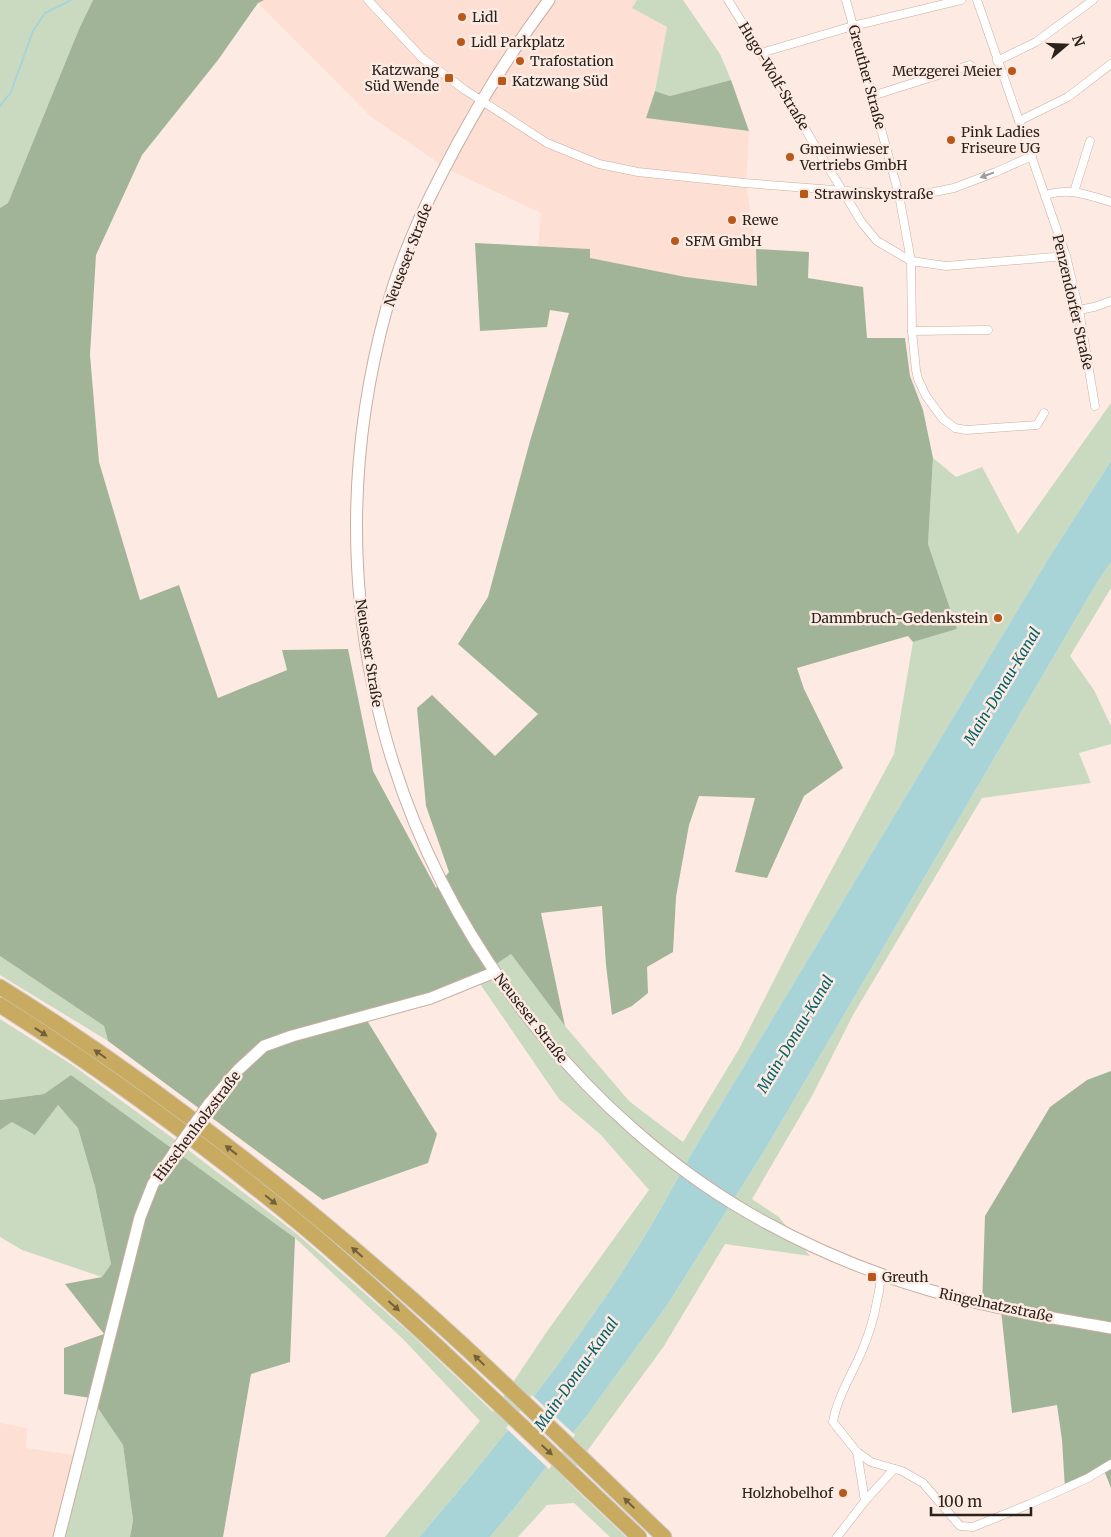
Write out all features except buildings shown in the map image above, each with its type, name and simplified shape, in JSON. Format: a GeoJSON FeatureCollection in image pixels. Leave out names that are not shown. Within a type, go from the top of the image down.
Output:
{"type":"FeatureCollection","features":[{"type":"Feature","properties":{"kind":"highway"},"geometry":{"type":"LineString","coordinates":[[0,987],[50,1019],[183,1112],[320,1220],[406,1294],[664,1537]]}},
{"type":"Feature","properties":{"kind":"highway"},"geometry":{"type":"LineString","coordinates":[[0,1005],[95,1067],[259,1190],[345,1263],[640,1537]]}},
{"type":"Feature","properties":{"kind":"main road","name":"Neuseser Straße"},"geometry":{"type":"LineString","coordinates":[[549,0],[481,100],[457,143],[432,192],[402,262],[389,300],[373,365],[358,470],[357,546],[361,611],[368,659],[380,719],[413,822],[435,870],[459,915],[495,972],[526,1015],[560,1056],[582,1081],[628,1125],[667,1157],[747,1212]]}},
{"type":"Feature","properties":{"kind":"main road","name":"Hirschenholzstraße"},"geometry":{"type":"LineString","coordinates":[[59,1537],[140,1217],[154,1184],[209,1104],[238,1070],[264,1046],[292,1036],[431,998],[495,972]]}},
{"type":"Feature","properties":{"kind":"main road","name":"Ringelnatzstraße"},"geometry":{"type":"LineString","coordinates":[[747,1212],[822,1250],[880,1274],[938,1293],[975,1303],[1111,1328]]}},
{"type":"Feature","properties":{"kind":"street"},"geometry":{"type":"LineString","coordinates":[[368,0],[422,58],[481,100],[548,143],[599,164],[638,172],[899,195],[929,193],[954,188],[1032,156]]}},
{"type":"Feature","properties":{"kind":"street","name":"Hugo-Wolf-Straße"},"geometry":{"type":"LineString","coordinates":[[728,0],[762,53],[862,223],[877,241],[911,261],[946,266],[1066,256]]}},
{"type":"Feature","properties":{"kind":"street","name":"Greuther Straße"},"geometry":{"type":"LineString","coordinates":[[846,0],[899,195],[911,261],[912,331],[916,370],[922,388],[943,419],[955,428],[966,430],[1037,425],[1044,414]]}},
{"type":"Feature","properties":{"kind":"street"},"geometry":{"type":"LineString","coordinates":[[762,53],[853,26],[961,0]]}},
{"type":"Feature","properties":{"kind":"street","name":"Penzendorfer Straße"},"geometry":{"type":"LineString","coordinates":[[978,0],[997,61],[1066,256],[1078,310],[1095,406]]}},
{"type":"Feature","properties":{"kind":"street"},"geometry":{"type":"LineString","coordinates":[[997,61],[1036,42],[1093,0]]}},
{"type":"Feature","properties":{"kind":"street"},"geometry":{"type":"LineString","coordinates":[[872,96],[970,65]]}},
{"type":"Feature","properties":{"kind":"street"},"geometry":{"type":"LineString","coordinates":[[1019,121],[1068,97],[1110,68]]}},
{"type":"Feature","properties":{"kind":"street"},"geometry":{"type":"LineString","coordinates":[[1074,192],[1090,141]]}},
{"type":"Feature","properties":{"kind":"street"},"geometry":{"type":"LineString","coordinates":[[1045,195],[1056,191],[1068,191],[1111,202]]}},
{"type":"Feature","properties":{"kind":"street"},"geometry":{"type":"LineString","coordinates":[[1078,310],[1111,301]]}},
{"type":"Feature","properties":{"kind":"street"},"geometry":{"type":"LineString","coordinates":[[912,331],[988,330]]}},
{"type":"Feature","properties":{"kind":"street"},"geometry":{"type":"LineString","coordinates":[[880,1274],[881,1283],[875,1312],[862,1352],[845,1388],[833,1422],[856,1452],[871,1462],[902,1471],[923,1483],[960,1526],[972,1527],[1088,1478],[1111,1464]]}},
{"type":"Feature","properties":{"kind":"street"},"geometry":{"type":"LineString","coordinates":[[856,1452],[865,1501]]}},
{"type":"Feature","properties":{"kind":"street"},"geometry":{"type":"LineString","coordinates":[[837,1537],[865,1501],[894,1469]]}},
{"type":"Feature","properties":{"kind":"shaded area"},"geometry":{"type":"Polygon","coordinates":[[[264,0],[637,0],[633,8],[667,27],[655,91],[647,118],[749,131],[746,183],[756,249],[758,286],[686,277],[589,258],[590,249],[538,246],[541,213],[449,170],[371,117],[258,3],[264,0]]]}},
{"type":"Feature","properties":{"kind":"shaded area"},"geometry":{"type":"Polygon","coordinates":[[[0,1423],[27,1428],[26,1448],[74,1455],[53,1537],[0,1537],[0,1423]]]}},
{"type":"Feature","properties":{"kind":"green space"},"geometry":{"type":"Polygon","coordinates":[[[0,0],[93,0],[79,29],[8,203],[0,208],[0,0]]]}},
{"type":"Feature","properties":{"kind":"green space"},"geometry":{"type":"Polygon","coordinates":[[[93,0],[264,0],[258,3],[218,60],[142,155],[96,255],[90,355],[99,462],[140,600],[179,585],[218,698],[287,670],[282,650],[348,649],[373,771],[436,888],[449,872],[426,806],[417,708],[432,695],[495,756],[538,714],[458,644],[488,597],[530,441],[569,313],[550,310],[547,327],[480,331],[475,243],[590,249],[590,258],[686,277],[757,286],[756,249],[809,252],[808,278],[863,287],[867,338],[905,338],[910,376],[923,410],[933,458],[928,544],[957,629],[913,642],[908,636],[797,668],[804,689],[843,768],[804,796],[767,878],[735,872],[755,798],[699,796],[689,825],[676,897],[673,952],[647,967],[648,993],[632,1006],[612,1015],[602,906],[541,913],[565,1026],[511,954],[476,978],[363,1014],[437,1134],[428,1163],[323,1200],[108,1041],[104,1026],[0,956],[0,208],[8,203],[79,29],[93,0]]]}},
{"type":"Feature","properties":{"kind":"green space"},"geometry":{"type":"Polygon","coordinates":[[[637,0],[683,0],[720,54],[731,80],[670,96],[655,91],[667,27],[632,8],[637,0]]]}},
{"type":"Feature","properties":{"kind":"green space"},"geometry":{"type":"Polygon","coordinates":[[[731,80],[749,131],[646,118],[655,91],[670,96],[731,80]]]}},
{"type":"Feature","properties":{"kind":"green space"},"geometry":{"type":"Polygon","coordinates":[[[1111,403],[1111,461],[1050,556],[693,1151],[632,1257],[575,1341],[525,1408],[419,1537],[385,1537],[480,1421],[404,1340],[295,1238],[71,1075],[44,1094],[0,1100],[0,1019],[71,1064],[178,1142],[297,1234],[411,1334],[493,1412],[548,1330],[649,1190],[601,1135],[559,1099],[476,978],[511,954],[565,1026],[629,1101],[683,1142],[739,1049],[805,919],[894,754],[913,642],[957,629],[928,544],[933,458],[956,477],[982,467],[1018,534],[1111,403]]]}},
{"type":"Feature","properties":{"kind":"green space"},"geometry":{"type":"Polygon","coordinates":[[[1111,562],[1111,588],[1070,656],[1094,690],[1111,726],[1111,744],[1079,753],[1091,783],[982,798],[853,1015],[812,1096],[752,1199],[779,1217],[810,1256],[725,1244],[664,1346],[566,1480],[626,1537],[610,1537],[574,1503],[547,1505],[518,1537],[490,1537],[588,1414],[668,1304],[766,1148],[1098,581],[1111,562]]]}},
{"type":"Feature","properties":{"kind":"green space"},"geometry":{"type":"Polygon","coordinates":[[[0,956],[104,1026],[108,1041],[0,975],[0,956]]]}},
{"type":"Feature","properties":{"kind":"green space"},"geometry":{"type":"Polygon","coordinates":[[[1111,1071],[1111,1488],[1103,1468],[1065,1489],[1062,1440],[1057,1405],[1012,1413],[1001,1310],[982,1305],[985,1216],[1050,1107],[1087,1080],[1111,1071]]]}},
{"type":"Feature","properties":{"kind":"green space"},"geometry":{"type":"Polygon","coordinates":[[[71,1075],[295,1238],[290,1362],[251,1374],[223,1537],[130,1537],[133,1520],[123,1445],[91,1398],[64,1394],[64,1348],[104,1334],[65,1284],[102,1277],[111,1264],[95,1187],[78,1128],[58,1105],[35,1135],[12,1122],[0,1130],[0,1100],[44,1094],[71,1075]]]}},
{"type":"Feature","properties":{"kind":"green space"},"geometry":{"type":"Polygon","coordinates":[[[58,1105],[78,1127],[95,1187],[111,1264],[102,1277],[22,1250],[0,1237],[0,1130],[12,1122],[58,1105]]]}},
{"type":"Feature","properties":{"kind":"green space"},"geometry":{"type":"Polygon","coordinates":[[[91,1398],[123,1445],[133,1520],[130,1537],[53,1537],[91,1398]]]}},
{"type":"Feature","properties":{"kind":"water","name":"Main-Donau-Kanal"},"geometry":{"type":"Polygon","coordinates":[[[1111,461],[1111,562],[1098,581],[766,1148],[668,1304],[588,1414],[490,1537],[419,1537],[525,1408],[575,1341],[632,1257],[693,1151],[1050,556],[1111,461]]]}},
{"type":"Feature","properties":{"kind":"pier"},"geometry":{"type":"Polygon","coordinates":[[[532,1395],[575,1435],[549,1469],[506,1428],[532,1395]]]}},
{"type":"Feature","properties":{"kind":"waterway"},"geometry":{"type":"LineString","coordinates":[[0,106],[11,92],[33,31],[45,13],[71,0]]}},
{"type":"Feature","properties":{"kind":"place","name":"Lidl"},"geometry":{"type":"Point","coordinates":[462,17]}},
{"type":"Feature","properties":{"kind":"place","name":"Lidl Parkplatz"},"geometry":{"type":"Point","coordinates":[461,42]}},
{"type":"Feature","properties":{"kind":"place","name":"Trafostation"},"geometry":{"type":"Point","coordinates":[520,61]}},
{"type":"Feature","properties":{"kind":"place","name":"Metzgerei Meier"},"geometry":{"type":"Point","coordinates":[1012,71]}},
{"type":"Feature","properties":{"kind":"place","name":"Katzwang Süd Wende"},"geometry":{"type":"Point","coordinates":[449,78]}},
{"type":"Feature","properties":{"kind":"place","name":"Katzwang Süd"},"geometry":{"type":"Point","coordinates":[502,81]}},
{"type":"Feature","properties":{"kind":"place","name":"Pink Ladies Friseure UG"},"geometry":{"type":"Point","coordinates":[951,140]}},
{"type":"Feature","properties":{"kind":"place","name":"Gmeinwieser Vertriebs GmbH"},"geometry":{"type":"Point","coordinates":[790,157]}},
{"type":"Feature","properties":{"kind":"place","name":"Strawinskystraße"},"geometry":{"type":"Point","coordinates":[804,194]}},
{"type":"Feature","properties":{"kind":"place","name":"Rewe"},"geometry":{"type":"Point","coordinates":[732,220]}},
{"type":"Feature","properties":{"kind":"place","name":"SFM GmbH"},"geometry":{"type":"Point","coordinates":[675,241]}},
{"type":"Feature","properties":{"kind":"place","name":"Dammbruch-Gedenkstein"},"geometry":{"type":"Point","coordinates":[998,618]}},
{"type":"Feature","properties":{"kind":"place","name":"Greuth"},"geometry":{"type":"Point","coordinates":[872,1277]}},
{"type":"Feature","properties":{"kind":"place","name":"Holzhobelhof"},"geometry":{"type":"Point","coordinates":[843,1493]}}]}
